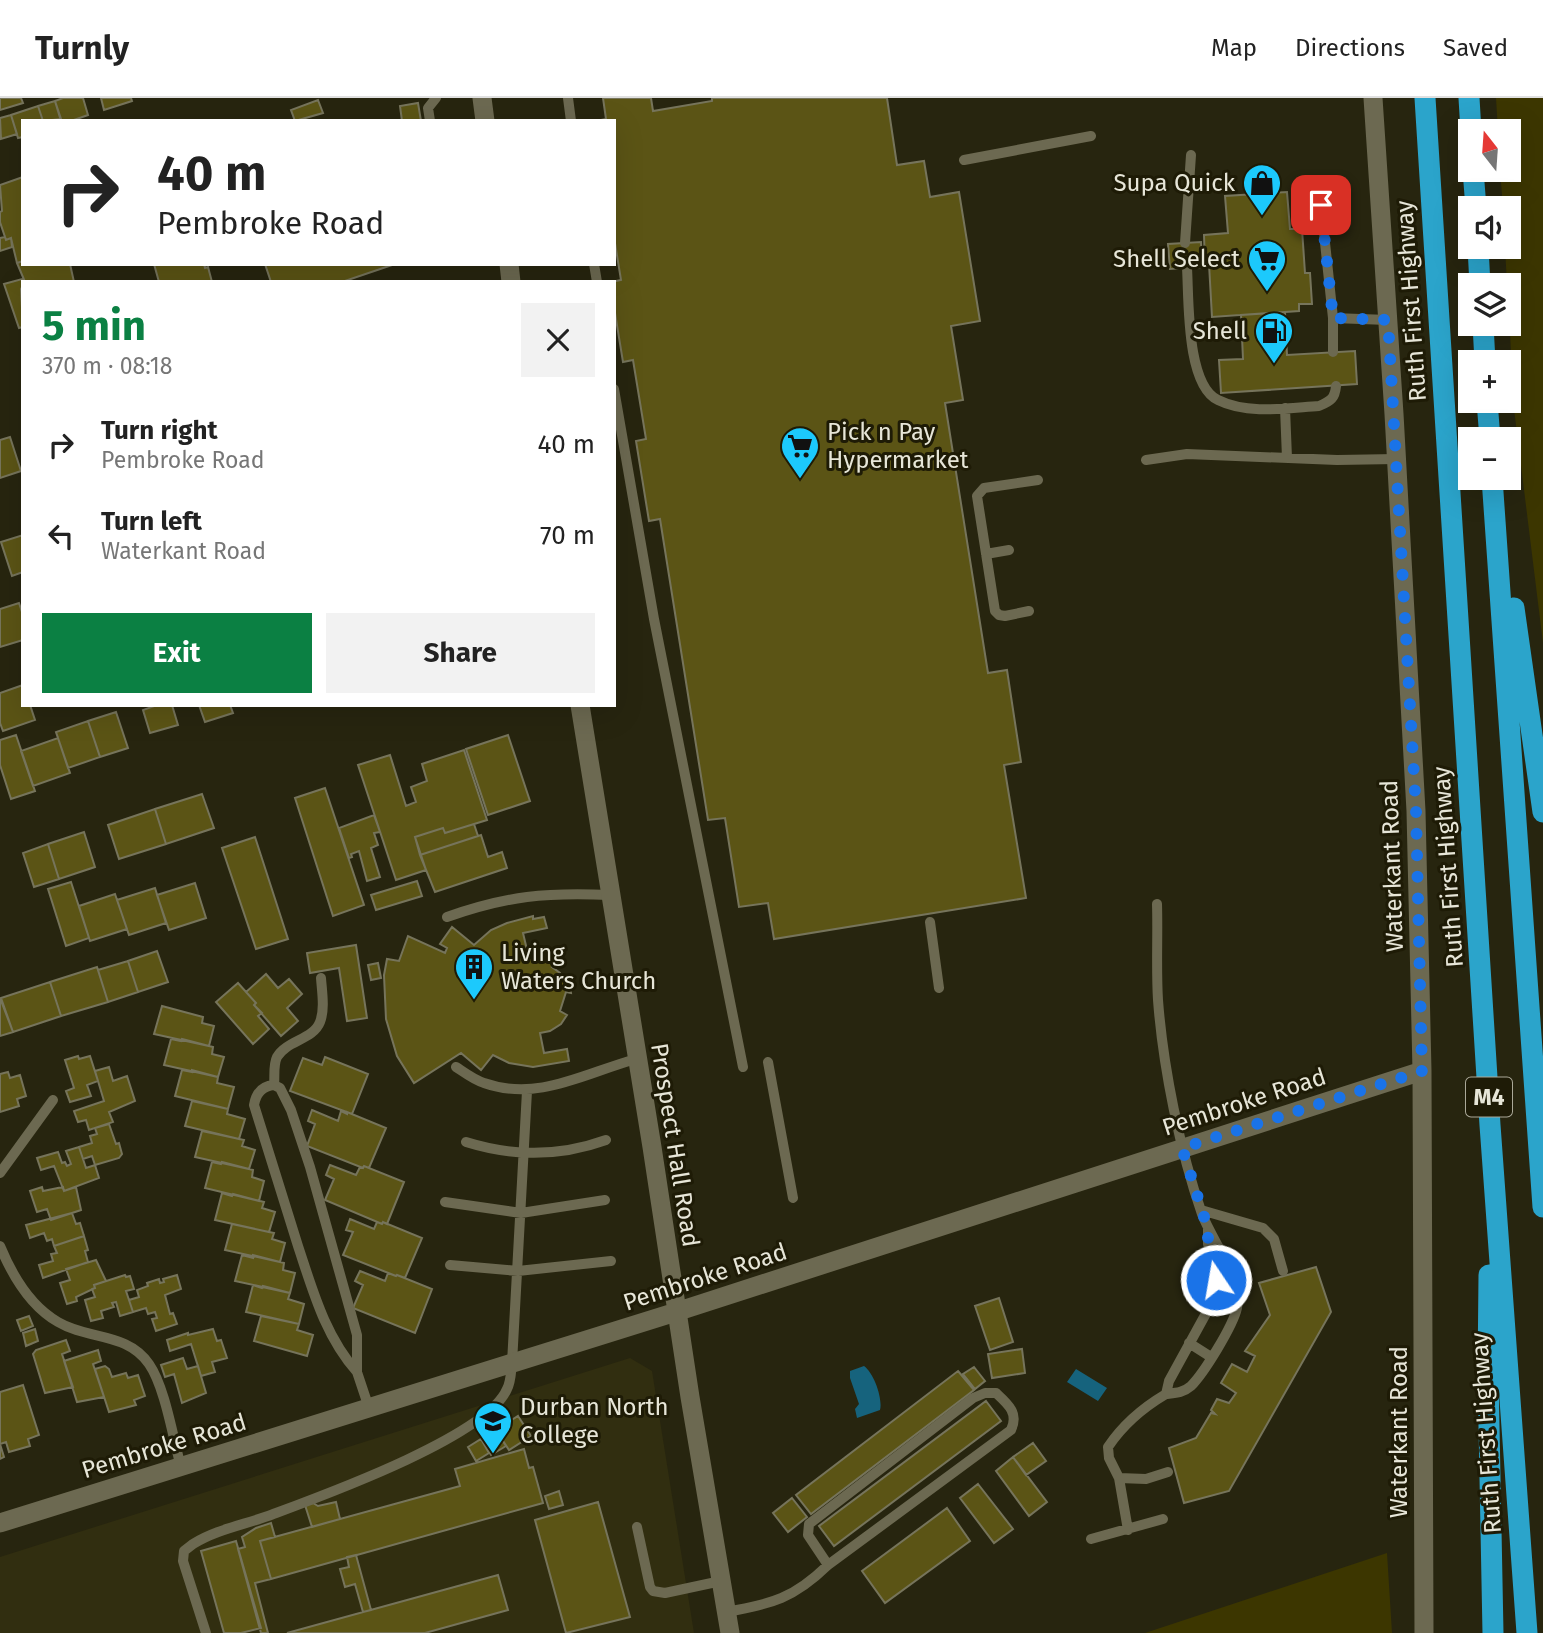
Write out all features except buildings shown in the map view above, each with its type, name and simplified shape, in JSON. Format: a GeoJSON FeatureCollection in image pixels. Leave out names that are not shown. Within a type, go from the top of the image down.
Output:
{"type":"FeatureCollection","features":[{"type":"Feature","properties":{"kind":"highway","name":"Ruth First Highway"},"geometry":{"type":"LineString","coordinates":[[1424,98],[1490,1125],[1527,1633]]}},
{"type":"Feature","properties":{"kind":"highway"},"geometry":{"type":"LineString","coordinates":[[1469,98],[1470,119]]}},
{"type":"Feature","properties":{"kind":"highway","name":"M4"},"geometry":{"type":"LineString","coordinates":[[1494,490],[1543,1207]]}},
{"type":"Feature","properties":{"kind":"highway"},"geometry":{"type":"LineString","coordinates":[[1495,490],[1543,812]]}},
{"type":"Feature","properties":{"kind":"highway"},"geometry":{"type":"LineString","coordinates":[[1490,1125],[1488,1374],[1493,1633]]}},
{"type":"Feature","properties":{"kind":"street"},"geometry":{"type":"LineString","coordinates":[[482,98],[485,119]]}},
{"type":"Feature","properties":{"kind":"street","name":"Waterkant Road"},"geometry":{"type":"LineString","coordinates":[[1373,98],[1416,811],[1422,1071],[1424,1633]]}},
{"type":"Feature","properties":{"kind":"street","name":"Prospect Hall Road"},"geometry":{"type":"LineString","coordinates":[[580,707],[730,1633]]}},
{"type":"Feature","properties":{"kind":"street","name":"Pembroke Road"},"geometry":{"type":"LineString","coordinates":[[0,1522],[676,1312],[1422,1071]]}},
{"type":"Feature","properties":{"kind":"lane"},"geometry":{"type":"LineString","coordinates":[[430,119],[428,108],[436,98]]}},
{"type":"Feature","properties":{"kind":"lane"},"geometry":{"type":"LineString","coordinates":[[568,98],[571,119]]}},
{"type":"Feature","properties":{"kind":"lane"},"geometry":{"type":"LineString","coordinates":[[964,160],[1091,136]]}},
{"type":"Feature","properties":{"kind":"lane"},"geometry":{"type":"LineString","coordinates":[[1185,243],[1191,155]]}},
{"type":"Feature","properties":{"kind":"lane"},"geometry":{"type":"LineString","coordinates":[[1321,205],[1333,318],[1333,352]]}},
{"type":"Feature","properties":{"kind":"lane"},"geometry":{"type":"LineString","coordinates":[[1187,268],[1193,359],[1200,380],[1216,400],[1247,408],[1320,405],[1335,396],[1336,386]]}},
{"type":"Feature","properties":{"kind":"lane"},"geometry":{"type":"LineString","coordinates":[[1333,318],[1388,320]]}},
{"type":"Feature","properties":{"kind":"lane"},"geometry":{"type":"LineString","coordinates":[[616,401],[654,620],[743,1067]]}},
{"type":"Feature","properties":{"kind":"lane"},"geometry":{"type":"LineString","coordinates":[[1286,408],[1287,458]]}},
{"type":"Feature","properties":{"kind":"lane"},"geometry":{"type":"LineString","coordinates":[[1146,460],[1187,454],[1396,459]]}},
{"type":"Feature","properties":{"kind":"lane"},"geometry":{"type":"LineString","coordinates":[[1029,611],[1005,616],[995,611],[977,503],[980,491],[984,488],[1038,480]]}},
{"type":"Feature","properties":{"kind":"lane"},"geometry":{"type":"LineString","coordinates":[[986,554],[1009,550]]}},
{"type":"Feature","properties":{"kind":"lane"},"geometry":{"type":"LineString","coordinates":[[447,917],[514,897],[547,894],[610,895]]}},
{"type":"Feature","properties":{"kind":"lane"},"geometry":{"type":"LineString","coordinates":[[1128,1530],[1119,1478],[1109,1458],[1108,1447],[1130,1422],[1153,1402],[1166,1394],[1181,1392],[1189,1387],[1230,1327],[1237,1308],[1223,1255],[1208,1229],[1182,1148],[1158,999],[1157,904]]}},
{"type":"Feature","properties":{"kind":"lane"},"geometry":{"type":"LineString","coordinates":[[930,922],[939,988]]}},
{"type":"Feature","properties":{"kind":"lane"},"geometry":{"type":"LineString","coordinates":[[274,1085],[277,1058],[285,1049],[316,1030],[321,1021],[321,978]]}},
{"type":"Feature","properties":{"kind":"lane"},"geometry":{"type":"LineString","coordinates":[[456,1067],[484,1083],[527,1091],[566,1083],[636,1059]]}},
{"type":"Feature","properties":{"kind":"lane"},"geometry":{"type":"LineString","coordinates":[[768,1062],[793,1198]]}},
{"type":"Feature","properties":{"kind":"lane"},"geometry":{"type":"LineString","coordinates":[[358,1372],[342,1354],[320,1313],[270,1161],[254,1105],[255,1097],[266,1086],[274,1085],[280,1088],[291,1110],[357,1335],[358,1372],[369,1408]]}},
{"type":"Feature","properties":{"kind":"lane"},"geometry":{"type":"LineString","coordinates":[[206,1633],[183,1561],[184,1551],[192,1544],[351,1483],[442,1443],[478,1420],[508,1388],[518,1271],[527,1091]]}},
{"type":"Feature","properties":{"kind":"lane"},"geometry":{"type":"LineString","coordinates":[[0,1173],[52,1100]]}},
{"type":"Feature","properties":{"kind":"lane"},"geometry":{"type":"LineString","coordinates":[[466,1142],[492,1150],[552,1154],[584,1148],[606,1140]]}},
{"type":"Feature","properties":{"kind":"lane"},"geometry":{"type":"LineString","coordinates":[[445,1202],[521,1213],[605,1200]]}},
{"type":"Feature","properties":{"kind":"lane"},"geometry":{"type":"LineString","coordinates":[[1201,1210],[1264,1228],[1275,1239],[1283,1271]]}},
{"type":"Feature","properties":{"kind":"lane"},"geometry":{"type":"LineString","coordinates":[[1166,1394],[1169,1381],[1214,1297],[1216,1280],[1208,1244],[1208,1229]]}},
{"type":"Feature","properties":{"kind":"lane"},"geometry":{"type":"LineString","coordinates":[[0,1246],[20,1285],[40,1309],[59,1323],[122,1341],[135,1349],[148,1363],[156,1376],[181,1466]]}},
{"type":"Feature","properties":{"kind":"lane"},"geometry":{"type":"LineString","coordinates":[[450,1265],[518,1271],[611,1261]]}},
{"type":"Feature","properties":{"kind":"lane"},"geometry":{"type":"LineString","coordinates":[[1189,1343],[1211,1357]]}},
{"type":"Feature","properties":{"kind":"lane"},"geometry":{"type":"LineString","coordinates":[[727,1612],[772,1603],[813,1580],[828,1565],[1011,1430],[1014,1422],[1011,1407],[996,1393],[985,1393],[973,1398],[809,1524],[808,1535],[828,1565]]}},
{"type":"Feature","properties":{"kind":"lane"},"geometry":{"type":"LineString","coordinates":[[1119,1478],[1146,1479],[1168,1472]]}},
{"type":"Feature","properties":{"kind":"lane"},"geometry":{"type":"LineString","coordinates":[[1091,1539],[1163,1518]]}},
{"type":"Feature","properties":{"kind":"lane"},"geometry":{"type":"LineString","coordinates":[[637,1527],[653,1591],[665,1593],[722,1581]]}},
{"type":"Feature","properties":{"kind":"shaded area"},"geometry":{"type":"Polygon","coordinates":[[[1496,98],[1543,98],[1543,643],[1521,466],[1521,427],[1516,427],[1514,413],[1521,413],[1521,350],[1511,350],[1510,336],[1521,336],[1521,273],[1506,273],[1506,259],[1521,259],[1521,196],[1502,196],[1501,182],[1521,182],[1521,119],[1497,119],[1496,98]]]}},
{"type":"Feature","properties":{"kind":"shaded area","name":"Durban North College"},"geometry":{"type":"Polygon","coordinates":[[[630,1358],[652,1371],[694,1633],[0,1633],[0,1557],[630,1358]]]}},
{"type":"Feature","properties":{"kind":"shaded area"},"geometry":{"type":"Polygon","coordinates":[[[1387,1553],[1392,1633],[1145,1633],[1387,1553]]]}},
{"type":"Feature","properties":{"kind":"water"},"geometry":{"type":"Polygon","coordinates":[[[864,1366],[877,1386],[880,1410],[857,1418],[855,1409],[859,1404],[850,1371],[864,1366]]]}},
{"type":"Feature","properties":{"kind":"water"},"geometry":{"type":"Polygon","coordinates":[[[1076,1369],[1107,1388],[1098,1401],[1067,1382],[1076,1369]]]}},
{"type":"Feature","properties":{"kind":"place","name":"Supa Quick"},"geometry":{"type":"Point","coordinates":[1262,217]}},
{"type":"Feature","properties":{"kind":"place","name":"Shell Select"},"geometry":{"type":"Point","coordinates":[1267,293]}},
{"type":"Feature","properties":{"kind":"place","name":"Shell"},"geometry":{"type":"Point","coordinates":[1274,365]}},
{"type":"Feature","properties":{"kind":"place","name":"Pick n Pay Hypermarket"},"geometry":{"type":"Point","coordinates":[800,480]}},
{"type":"Feature","properties":{"kind":"place","name":"Living Waters Church"},"geometry":{"type":"Point","coordinates":[474,1001]}},
{"type":"Feature","properties":{"kind":"place","name":"Durban North College"},"geometry":{"type":"Point","coordinates":[493,1455]}},
{"type":"Feature","properties":{"kind":"route"},"geometry":{"type":"LineString","coordinates":[[1216,1280],[1208,1244],[1208,1229],[1182,1148],[1422,1071],[1416,811],[1388,320],[1333,318],[1321,205]]}}]}
